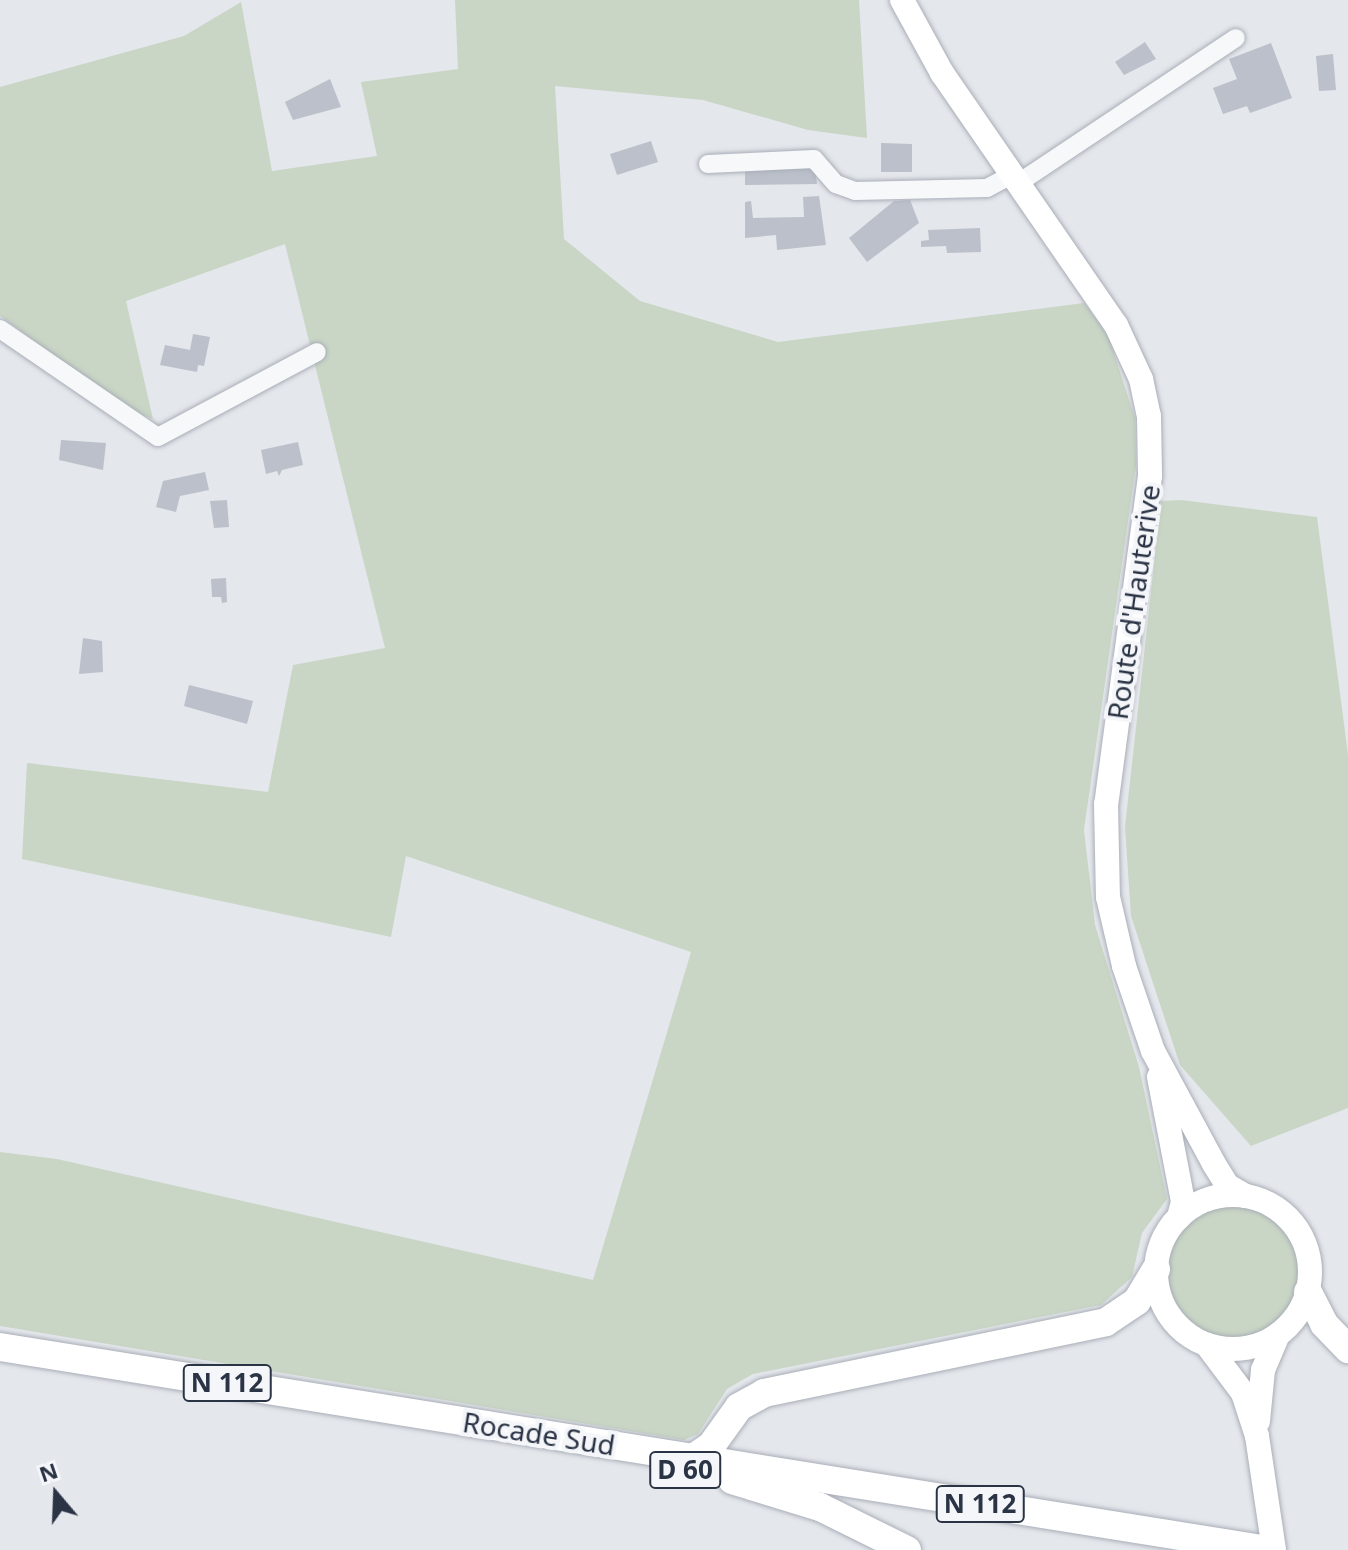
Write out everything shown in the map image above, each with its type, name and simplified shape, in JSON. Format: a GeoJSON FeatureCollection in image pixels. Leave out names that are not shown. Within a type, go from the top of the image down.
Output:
{"type":"FeatureCollection","features":[{"type":"Feature","properties":{"kind":"main road"},"geometry":{"type":"LineString","coordinates":[[693,1458],[711,1446],[739,1407],[764,1393],[1106,1322],[1137,1301],[1156,1269]]}},
{"type":"Feature","properties":{"kind":"main road"},"geometry":{"type":"LineString","coordinates":[[1308,1292],[1324,1324],[1348,1349]]}},
{"type":"Feature","properties":{"kind":"main road","name":"Rocade Sud"},"geometry":{"type":"LineString","coordinates":[[0,1347],[1267,1550]]}},
{"type":"Feature","properties":{"kind":"main road","name":"D 60"},"geometry":{"type":"LineString","coordinates":[[454,1420],[754,1485],[820,1507],[907,1550]]}},
{"type":"Feature","properties":{"kind":"street","name":"Route d'Hauterive"},"geometry":{"type":"LineString","coordinates":[[902,0],[934,61],[1126,343],[1149,416],[1150,476],[1104,846],[1112,921],[1153,1051],[1180,1182],[1179,1217],[1163,1242],[1156,1269]]}},
{"type":"Feature","properties":{"kind":"street"},"geometry":{"type":"LineString","coordinates":[[708,164],[814,159],[836,184],[855,191],[987,188],[1014,180],[1236,38]]}},
{"type":"Feature","properties":{"kind":"street"},"geometry":{"type":"LineString","coordinates":[[0,329],[158,437],[317,352]]}},
{"type":"Feature","properties":{"kind":"street","name":"Route d'Hauterive"},"geometry":{"type":"LineString","coordinates":[[1153,1051],[1228,1186],[1277,1208],[1301,1233],[1311,1272],[1308,1292]]}},
{"type":"Feature","properties":{"kind":"street"},"geometry":{"type":"LineString","coordinates":[[1179,1217],[1221,1196],[1245,1196]]}},
{"type":"Feature","properties":{"kind":"street"},"geometry":{"type":"LineString","coordinates":[[1156,1269],[1164,1307],[1189,1336],[1207,1345],[1239,1384],[1257,1436],[1274,1550]]}},
{"type":"Feature","properties":{"kind":"street"},"geometry":{"type":"LineString","coordinates":[[1207,1345],[1256,1346],[1278,1335],[1292,1323],[1308,1292]]}},
{"type":"Feature","properties":{"kind":"street"},"geometry":{"type":"LineString","coordinates":[[1257,1436],[1263,1370],[1278,1335]]}},
{"type":"Feature","properties":{"kind":"green space"},"geometry":{"type":"Polygon","coordinates":[[[455,0],[859,0],[867,138],[808,130],[703,100],[555,86],[564,239],[640,301],[778,342],[1084,303],[1108,335],[1135,418],[1136,465],[1084,830],[1095,925],[1139,1067],[1167,1199],[1142,1233],[1132,1277],[1101,1305],[753,1374],[727,1389],[698,1434],[684,1440],[0,1326],[0,1152],[57,1159],[593,1280],[691,952],[406,856],[391,937],[22,859],[27,763],[268,792],[293,665],[385,648],[285,244],[126,301],[153,419],[127,408],[0,316],[0,87],[184,36],[241,2],[272,171],[377,156],[361,82],[458,69],[455,0]]]}},
{"type":"Feature","properties":{"kind":"green space"},"geometry":{"type":"Polygon","coordinates":[[[1181,500],[1317,517],[1348,755],[1348,1108],[1251,1146],[1180,1065],[1131,916],[1125,827],[1161,501],[1181,500]]]}},
{"type":"Feature","properties":{"kind":"green space"},"geometry":{"type":"Polygon","coordinates":[[[1233,1205],[1259,1210],[1280,1225],[1295,1246],[1300,1272],[1295,1298],[1280,1319],[1259,1334],[1233,1339],[1207,1334],[1186,1319],[1171,1298],[1166,1272],[1171,1246],[1186,1225],[1207,1210],[1233,1205]]]}},
{"type":"Feature","properties":{"kind":"building"},"geometry":{"type":"Polygon","coordinates":[[[1145,42],[1156,59],[1124,75],[1115,62],[1145,42]]]}},
{"type":"Feature","properties":{"kind":"building"},"geometry":{"type":"Polygon","coordinates":[[[1271,43],[1292,98],[1250,113],[1247,106],[1223,114],[1213,88],[1237,79],[1229,59],[1271,43]]]}},
{"type":"Feature","properties":{"kind":"building"},"geometry":{"type":"Polygon","coordinates":[[[1333,54],[1336,90],[1319,91],[1316,56],[1333,54]]]}},
{"type":"Feature","properties":{"kind":"building"},"geometry":{"type":"Polygon","coordinates":[[[330,79],[341,107],[293,120],[285,102],[330,79]]]}},
{"type":"Feature","properties":{"kind":"building"},"geometry":{"type":"Polygon","coordinates":[[[651,141],[658,162],[617,175],[610,154],[651,141]]]}},
{"type":"Feature","properties":{"kind":"building"},"geometry":{"type":"Polygon","coordinates":[[[881,143],[912,144],[912,172],[881,172],[881,143]]]}},
{"type":"Feature","properties":{"kind":"building"},"geometry":{"type":"Polygon","coordinates":[[[815,168],[817,184],[745,185],[745,170],[815,168]]]}},
{"type":"Feature","properties":{"kind":"building"},"geometry":{"type":"Polygon","coordinates":[[[819,196],[826,245],[777,250],[776,235],[745,238],[745,202],[751,201],[753,218],[804,217],[803,197],[819,196]]]}},
{"type":"Feature","properties":{"kind":"building"},"geometry":{"type":"Polygon","coordinates":[[[910,200],[919,223],[867,262],[849,238],[894,201],[910,200]]]}},
{"type":"Feature","properties":{"kind":"building"},"geometry":{"type":"Polygon","coordinates":[[[980,228],[981,252],[947,253],[946,246],[921,247],[921,241],[929,240],[928,230],[980,228]]]}},
{"type":"Feature","properties":{"kind":"building"},"geometry":{"type":"Polygon","coordinates":[[[193,334],[210,337],[204,366],[198,365],[197,372],[160,365],[165,345],[190,350],[193,334]]]}},
{"type":"Feature","properties":{"kind":"building"},"geometry":{"type":"Polygon","coordinates":[[[61,440],[106,443],[103,470],[59,460],[61,440]]]}},
{"type":"Feature","properties":{"kind":"building"},"geometry":{"type":"Polygon","coordinates":[[[298,442],[303,465],[282,470],[279,476],[277,471],[266,474],[261,450],[298,442]]]}},
{"type":"Feature","properties":{"kind":"building"},"geometry":{"type":"Polygon","coordinates":[[[205,472],[209,490],[180,496],[176,512],[156,507],[163,481],[205,472]]]}},
{"type":"Feature","properties":{"kind":"building"},"geometry":{"type":"Polygon","coordinates":[[[227,500],[229,527],[214,528],[210,501],[227,500]]]}},
{"type":"Feature","properties":{"kind":"building"},"geometry":{"type":"Polygon","coordinates":[[[226,578],[227,602],[222,603],[221,597],[212,597],[211,579],[226,578]]]}},
{"type":"Feature","properties":{"kind":"building"},"geometry":{"type":"Polygon","coordinates":[[[83,638],[102,641],[103,672],[79,674],[83,638]]]}},
{"type":"Feature","properties":{"kind":"building"},"geometry":{"type":"Polygon","coordinates":[[[189,685],[253,701],[247,724],[184,706],[189,685]]]}}]}
